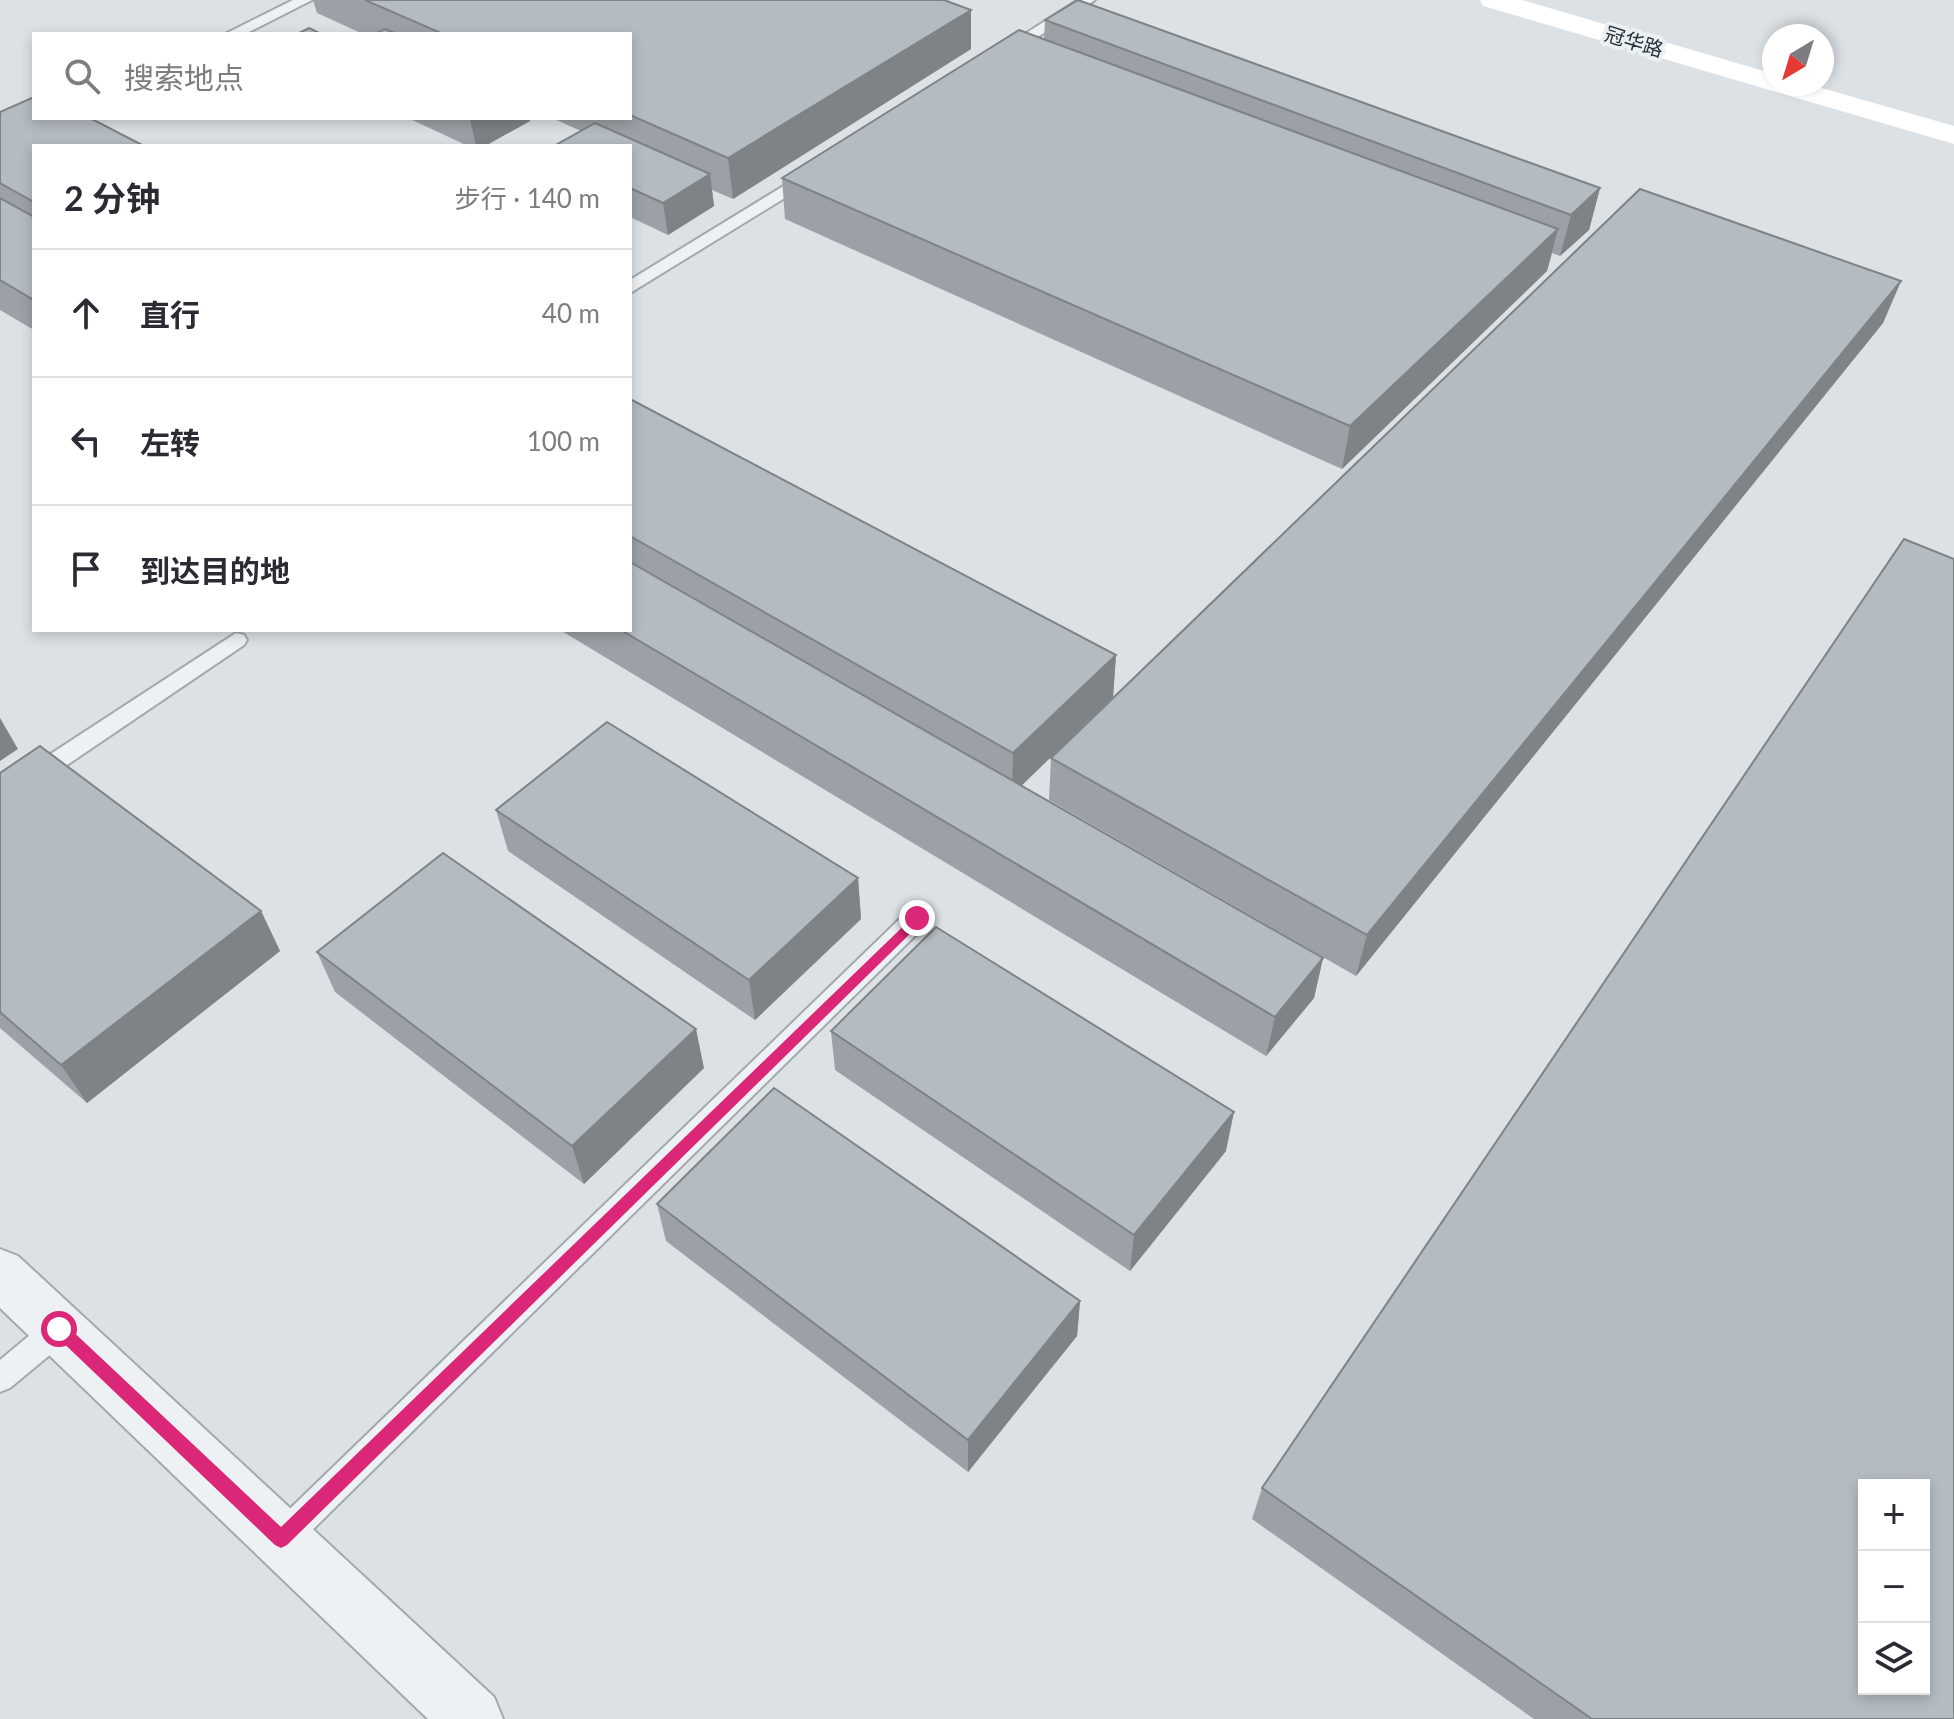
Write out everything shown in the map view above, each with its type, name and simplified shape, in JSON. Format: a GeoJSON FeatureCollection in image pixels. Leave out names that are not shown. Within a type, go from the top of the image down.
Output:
{"type":"FeatureCollection","features":[{"type":"Feature","properties":{"kind":"main road","name":"冠华路"},"geometry":{"type":"LineString","coordinates":[[1493,0],[1762,80]]}},
{"type":"Feature","properties":{"kind":"main road","name":"冠华路"},"geometry":{"type":"LineString","coordinates":[[1567,0],[1762,57]]}},
{"type":"Feature","properties":{"kind":"main road"},"geometry":{"type":"LineString","coordinates":[[1834,78],[1954,112]]}},
{"type":"Feature","properties":{"kind":"main road","name":"冠华路"},"geometry":{"type":"LineString","coordinates":[[1818,96],[1954,135]]}},
{"type":"Feature","properties":{"kind":"street"},"geometry":{"type":"LineString","coordinates":[[0,1273],[472,1719]]}},
{"type":"Feature","properties":{"kind":"lane"},"geometry":{"type":"LineString","coordinates":[[237,32],[305,0]]}},
{"type":"Feature","properties":{"kind":"lane"},"geometry":{"type":"LineString","coordinates":[[991,61],[1084,1]]}},
{"type":"Feature","properties":{"kind":"lane"},"geometry":{"type":"LineString","coordinates":[[632,287],[817,170]]}},
{"type":"Feature","properties":{"kind":"lane"},"geometry":{"type":"LineString","coordinates":[[0,799],[236,640]]}},
{"type":"Feature","properties":{"kind":"lane"},"geometry":{"type":"LineString","coordinates":[[281,1539],[917,918]]}},
{"type":"Feature","properties":{"kind":"lane"},"geometry":{"type":"LineString","coordinates":[[0,1378],[59,1329]]}},
{"type":"Feature","properties":{"kind":"building"},"geometry":{"type":"Polygon","coordinates":[[[365,0],[944,0],[971,10],[728,158],[632,116],[632,32],[438,32],[365,0]]]}},
{"type":"Feature","properties":{"kind":"building"},"geometry":{"type":"Polygon","coordinates":[[[1078,0],[1600,188],[1571,215],[1045,20],[1078,0]]]}},
{"type":"Feature","properties":{"kind":"building"},"geometry":{"type":"Polygon","coordinates":[[[1019,30],[1558,229],[1350,426],[782,178],[1019,30]]]}},
{"type":"Feature","properties":{"kind":"building"},"geometry":{"type":"Polygon","coordinates":[[[32,98],[32,120],[94,120],[140,144],[32,144],[32,201],[0,183],[0,112],[32,98]]]}},
{"type":"Feature","properties":{"kind":"building"},"geometry":{"type":"Polygon","coordinates":[[[595,123],[710,174],[663,203],[632,189],[632,144],[558,144],[595,123]]]}},
{"type":"Feature","properties":{"kind":"building"},"geometry":{"type":"Polygon","coordinates":[[[1640,189],[1901,281],[1367,935],[1051,758],[1640,189]]]}},
{"type":"Feature","properties":{"kind":"building"},"geometry":{"type":"Polygon","coordinates":[[[0,198],[32,216],[32,299],[0,280],[0,198]]]}},
{"type":"Feature","properties":{"kind":"building"},"geometry":{"type":"Polygon","coordinates":[[[632,400],[1116,655],[1013,753],[632,537],[632,400]]]}},
{"type":"Feature","properties":{"kind":"building"},"geometry":{"type":"Polygon","coordinates":[[[1904,539],[1954,559],[1954,1719],[1592,1719],[1262,1488],[1904,539]]]}},
{"type":"Feature","properties":{"kind":"building"},"geometry":{"type":"Polygon","coordinates":[[[632,563],[1323,958],[1275,1017],[624,632],[632,632],[632,563]]]}},
{"type":"Feature","properties":{"kind":"building"},"geometry":{"type":"Polygon","coordinates":[[[607,722],[858,878],[749,980],[496,810],[607,722]]]}},
{"type":"Feature","properties":{"kind":"building"},"geometry":{"type":"Polygon","coordinates":[[[40,746],[261,911],[61,1065],[0,1012],[0,773],[40,746]]]}},
{"type":"Feature","properties":{"kind":"building"},"geometry":{"type":"Polygon","coordinates":[[[443,853],[696,1029],[572,1146],[317,952],[443,853]]]}},
{"type":"Feature","properties":{"kind":"building"},"geometry":{"type":"Polygon","coordinates":[[[936,927],[1234,1112],[1134,1235],[831,1031],[936,927]]]}},
{"type":"Feature","properties":{"kind":"building"},"geometry":{"type":"Polygon","coordinates":[[[774,1088],[1080,1301],[968,1440],[657,1204],[774,1088]]]}},
{"type":"Feature","properties":{"kind":"route"},"geometry":{"type":"LineString","coordinates":[[59,1329],[281,1539],[917,918]]}}]}
